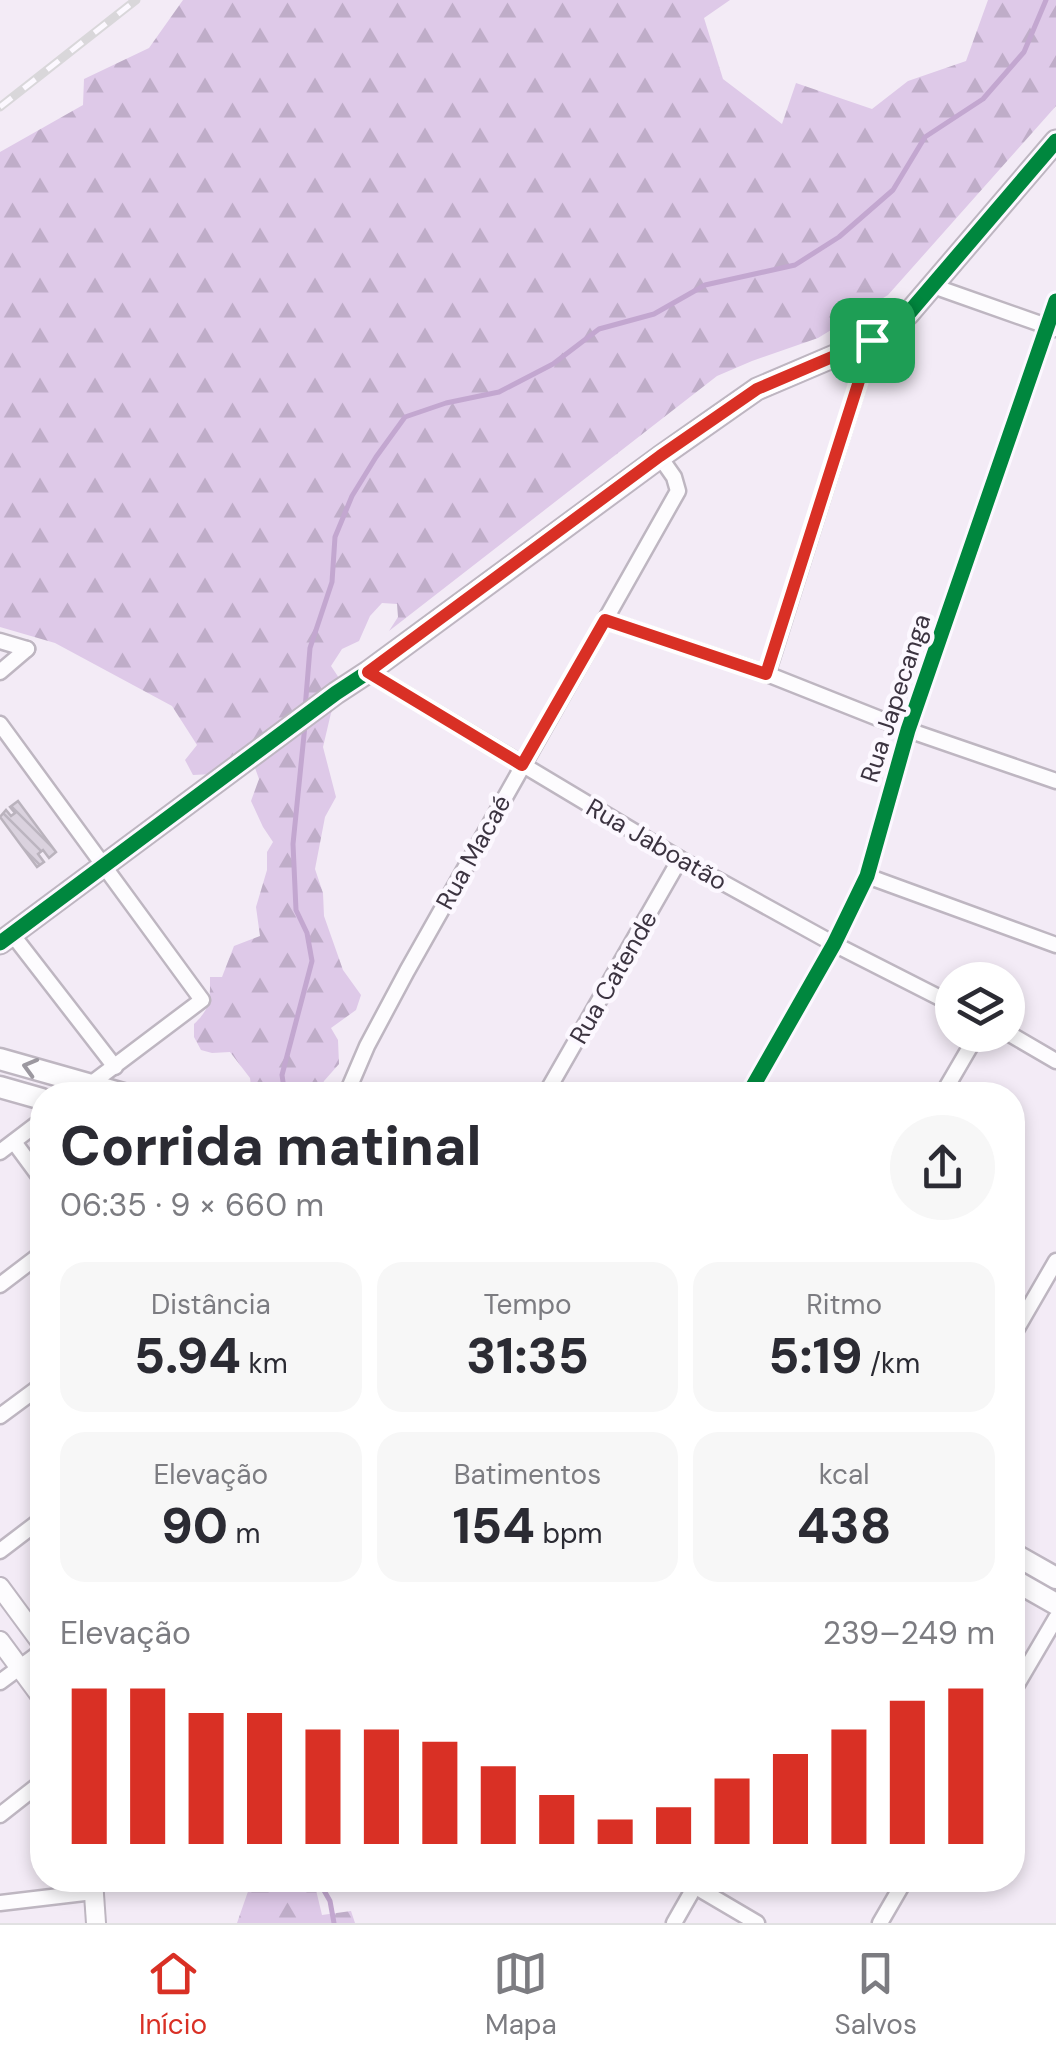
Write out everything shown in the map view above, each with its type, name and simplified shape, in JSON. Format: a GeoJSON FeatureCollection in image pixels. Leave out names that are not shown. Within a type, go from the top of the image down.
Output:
{"type":"FeatureCollection","features":[{"type":"Feature","properties":{"kind":"main road"},"geometry":{"type":"LineString","coordinates":[[6,938],[660,456],[757,389],[872,340],[908,314],[1056,142]]}},
{"type":"Feature","properties":{"kind":"main road"},"geometry":{"type":"LineString","coordinates":[[0,1059],[62,1082]]}},
{"type":"Feature","properties":{"kind":"main road"},"geometry":{"type":"LineString","coordinates":[[0,1087],[30,1096]]}},
{"type":"Feature","properties":{"kind":"main road"},"geometry":{"type":"LineString","coordinates":[[1025,1560],[1056,1578]]}},
{"type":"Feature","properties":{"kind":"main road"},"geometry":{"type":"LineString","coordinates":[[1025,1586],[1056,1604]]}},
{"type":"Feature","properties":{"kind":"street"},"geometry":{"type":"LineString","coordinates":[[934,286],[1052,327]]}},
{"type":"Feature","properties":{"kind":"street","name":"Rua Japecanga"},"geometry":{"type":"LineString","coordinates":[[755,1082],[834,944],[867,876],[908,730],[1052,327],[1056,301]]}},
{"type":"Feature","properties":{"kind":"street"},"geometry":{"type":"LineString","coordinates":[[766,674],[872,340]]}},
{"type":"Feature","properties":{"kind":"street","name":"Rua Macaé"},"geometry":{"type":"LineString","coordinates":[[352,1082],[367,1046],[522,765],[678,491],[660,456]]}},
{"type":"Feature","properties":{"kind":"street"},"geometry":{"type":"LineString","coordinates":[[605,620],[766,674],[908,730],[1056,781]]}},
{"type":"Feature","properties":{"kind":"street"},"geometry":{"type":"LineString","coordinates":[[0,642],[28,649],[0,672]]}},
{"type":"Feature","properties":{"kind":"street","name":"Rua Jaboatão"},"geometry":{"type":"LineString","coordinates":[[368,672],[680,859],[935,995]]}},
{"type":"Feature","properties":{"kind":"street"},"geometry":{"type":"LineString","coordinates":[[0,724],[202,1000],[94,1082]]}},
{"type":"Feature","properties":{"kind":"street","name":"Rua Catende"},"geometry":{"type":"LineString","coordinates":[[552,1082],[680,859]]}},
{"type":"Feature","properties":{"kind":"street"},"geometry":{"type":"LineString","coordinates":[[867,876],[1056,945]]}},
{"type":"Feature","properties":{"kind":"street"},"geometry":{"type":"LineString","coordinates":[[6,938],[115,1067]]}},
{"type":"Feature","properties":{"kind":"street"},"geometry":{"type":"LineString","coordinates":[[1025,1044],[1056,1062]]}},
{"type":"Feature","properties":{"kind":"street"},"geometry":{"type":"LineString","coordinates":[[950,1082],[967,1052]]}},
{"type":"Feature","properties":{"kind":"street"},"geometry":{"type":"LineString","coordinates":[[0,1152],[30,1129]]}},
{"type":"Feature","properties":{"kind":"street"},"geometry":{"type":"LineString","coordinates":[[14,1142],[30,1164]]}},
{"type":"Feature","properties":{"kind":"street"},"geometry":{"type":"LineString","coordinates":[[0,1284],[30,1262]]}},
{"type":"Feature","properties":{"kind":"street"},"geometry":{"type":"LineString","coordinates":[[1025,1315],[1056,1262]]}},
{"type":"Feature","properties":{"kind":"street"},"geometry":{"type":"LineString","coordinates":[[0,1416],[30,1394]]}},
{"type":"Feature","properties":{"kind":"street"},"geometry":{"type":"LineString","coordinates":[[0,1551],[30,1528]]}},
{"type":"Feature","properties":{"kind":"street"},"geometry":{"type":"LineString","coordinates":[[0,1587],[30,1631]]}},
{"type":"Feature","properties":{"kind":"street"},"geometry":{"type":"LineString","coordinates":[[1025,1671],[1056,1618]]}},
{"type":"Feature","properties":{"kind":"street"},"geometry":{"type":"LineString","coordinates":[[0,1640],[30,1681]]}},
{"type":"Feature","properties":{"kind":"street"},"geometry":{"type":"LineString","coordinates":[[0,1682],[30,1658]]}},
{"type":"Feature","properties":{"kind":"street"},"geometry":{"type":"LineString","coordinates":[[0,1815],[30,1791]]}},
{"type":"Feature","properties":{"kind":"street"},"geometry":{"type":"LineString","coordinates":[[0,1904],[63,1892]]}},
{"type":"Feature","properties":{"kind":"street"},"geometry":{"type":"LineString","coordinates":[[94,1892],[96,1923]]}},
{"type":"Feature","properties":{"kind":"street"},"geometry":{"type":"LineString","coordinates":[[674,1923],[688,1892]]}},
{"type":"Feature","properties":{"kind":"street"},"geometry":{"type":"LineString","coordinates":[[708,1892],[758,1923]]}},
{"type":"Feature","properties":{"kind":"street"},"geometry":{"type":"LineString","coordinates":[[880,1923],[898,1892]]}},
{"type":"Feature","properties":{"kind":"green space"},"geometry":{"type":"Polygon","coordinates":[[[183,0],[730,0],[704,18],[723,79],[782,124],[796,83],[872,109],[908,81],[966,61],[988,0],[1056,0],[1056,106],[888,295],[818,338],[717,376],[389,631],[398,617],[397,604],[382,603],[370,616],[359,641],[342,649],[331,666],[341,681],[323,747],[336,797],[325,817],[315,869],[323,893],[324,916],[343,970],[361,995],[356,1010],[331,1028],[338,1040],[339,1064],[324,1082],[250,1082],[230,1052],[201,1050],[194,1037],[194,1024],[208,1003],[210,977],[222,977],[234,946],[260,936],[256,907],[267,870],[267,852],[273,842],[251,801],[259,779],[251,757],[214,774],[193,775],[185,760],[197,745],[172,706],[55,643],[0,627],[0,152],[83,105],[84,79],[149,48],[183,0]]]}},
{"type":"Feature","properties":{"kind":"green space"},"geometry":{"type":"Polygon","coordinates":[[[248,1892],[316,1892],[322,1915],[351,1911],[355,1923],[237,1923],[248,1892]]]}},
{"type":"Feature","properties":{"kind":"building"},"geometry":{"type":"Polygon","coordinates":[[[18,801],[56,852],[49,858],[43,850],[38,854],[44,862],[37,867],[0,817],[6,810],[11,816],[15,813],[10,807],[18,801]]]}},
{"type":"Feature","properties":{"kind":"waterway"},"geometry":{"type":"LineString","coordinates":[[305,709],[310,648],[332,582],[335,537],[352,496],[405,417],[499,392],[553,364],[599,329],[654,314],[705,285],[795,265],[839,237],[893,190],[925,137],[983,99],[1024,52],[1046,0]]}},
{"type":"Feature","properties":{"kind":"waterway"},"geometry":{"type":"LineString","coordinates":[[283,1082],[312,961],[307,933],[296,910],[293,844],[305,725]]}},
{"type":"Feature","properties":{"kind":"waterway"},"geometry":{"type":"LineString","coordinates":[[325,1892],[334,1923]]}},
{"type":"Feature","properties":{"kind":"railway"},"geometry":{"type":"LineString","coordinates":[[0,107],[136,0]]}},
{"type":"Feature","properties":{"kind":"cycle path"},"geometry":{"type":"LineString","coordinates":[[0,943],[336,693],[757,389],[872,340],[908,314],[1056,141]]}},
{"type":"Feature","properties":{"kind":"cycle path"},"geometry":{"type":"LineString","coordinates":[[755,1082],[834,944],[867,876],[908,730],[1056,301]]}},
{"type":"Feature","properties":{"kind":"route"},"geometry":{"type":"LineString","coordinates":[[872,340],[766,674],[605,620],[522,765],[368,672],[757,389],[872,340]]}}]}
